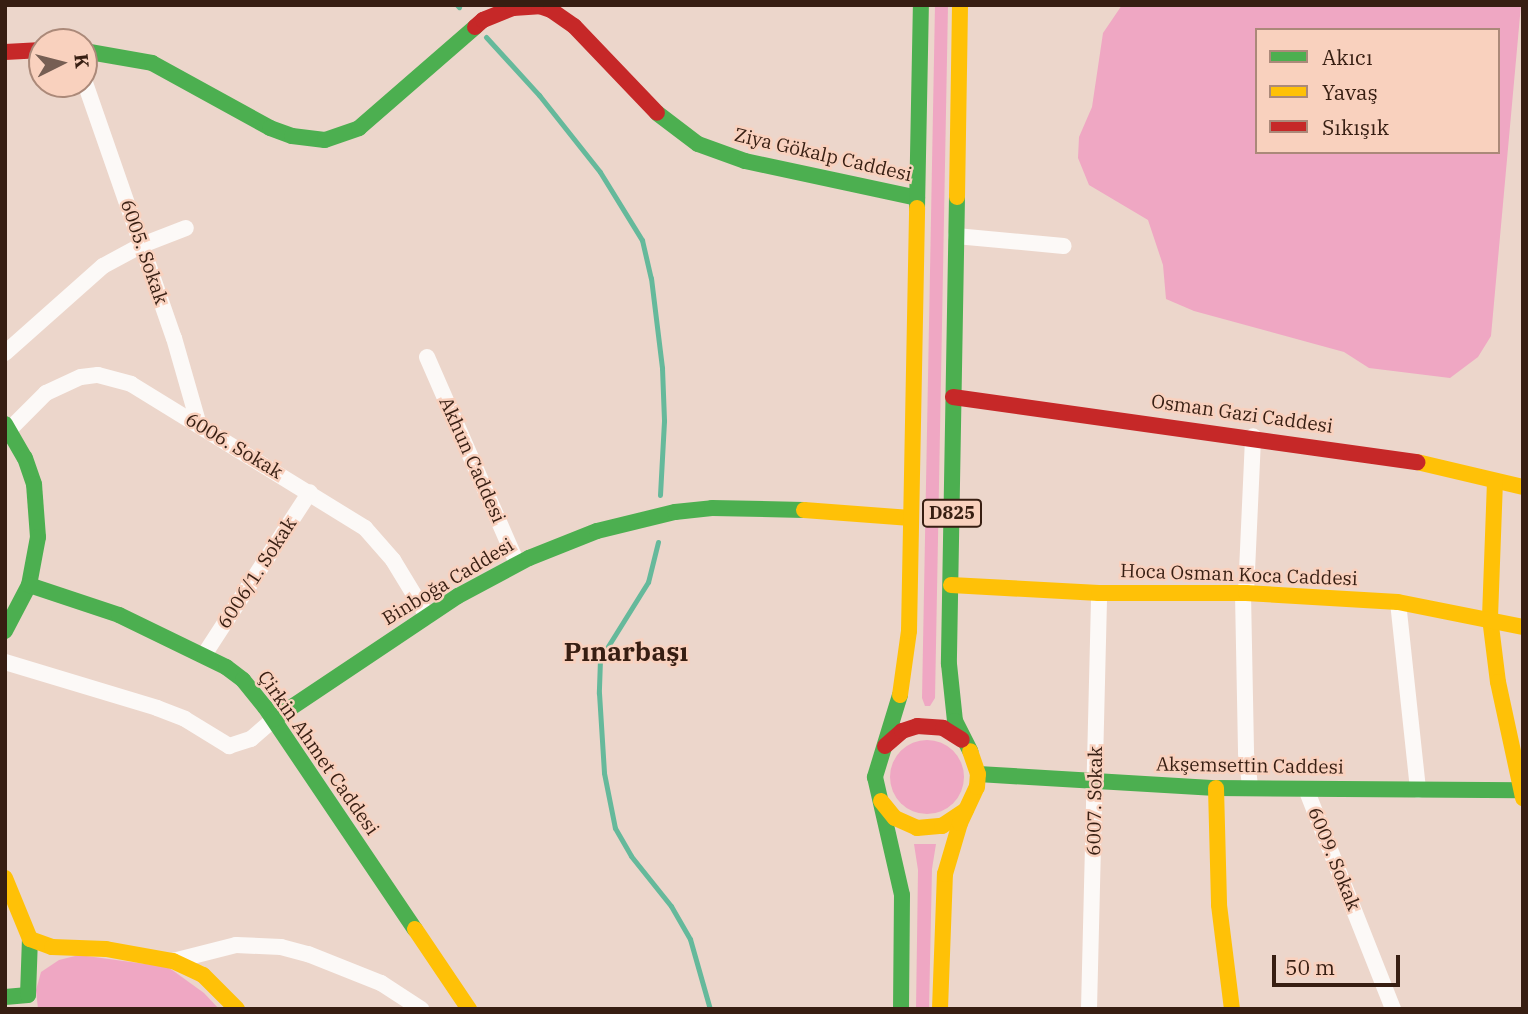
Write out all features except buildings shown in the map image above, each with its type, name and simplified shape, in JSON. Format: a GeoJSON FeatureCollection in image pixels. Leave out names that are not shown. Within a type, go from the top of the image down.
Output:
{"type":"FeatureCollection","features":[{"type":"Feature","properties":{"kind":"main road","name":"D825"},"geometry":{"type":"LineString","coordinates":[[901,1009],[902,895],[879,799],[876,765],[885,746],[901,693],[908,653],[921,5]]}},
{"type":"Feature","properties":{"kind":"main road","name":"D825"},"geometry":{"type":"LineString","coordinates":[[960,5],[950,688],[955,721],[962,740],[970,749],[978,774]]}},
{"type":"Feature","properties":{"kind":"main road","name":"Ziya Gökalp Caddesi"},"geometry":{"type":"LineString","coordinates":[[98,53],[152,63],[270,128],[302,138],[325,140],[359,128],[483,20],[513,8],[539,6],[551,9],[574,26],[653,110],[698,144],[745,161],[917,198]]}},
{"type":"Feature","properties":{"kind":"main road"},"geometry":{"type":"LineString","coordinates":[[5,52],[28,51]]}},
{"type":"Feature","properties":{"kind":"main road","name":"Osman Gazi Caddesi"},"geometry":{"type":"LineString","coordinates":[[953,397],[1399,458],[1523,486]]}},
{"type":"Feature","properties":{"kind":"main road"},"geometry":{"type":"LineString","coordinates":[[5,631],[29,585],[37,549],[38,509],[26,458],[7,427]]}},
{"type":"Feature","properties":{"kind":"main road"},"geometry":{"type":"LineString","coordinates":[[1495,481],[1490,618],[1516,733],[1522,794]]}},
{"type":"Feature","properties":{"kind":"main road","name":"Binboğa Caddesi"},"geometry":{"type":"LineString","coordinates":[[274,719],[426,616],[517,563],[597,531],[675,512],[757,506],[911,518]]}},
{"type":"Feature","properties":{"kind":"main road","name":"Çirkin Ahmet Caddesi"},"geometry":{"type":"LineString","coordinates":[[29,585],[119,615],[204,655],[243,680],[274,719],[469,1009]]}},
{"type":"Feature","properties":{"kind":"main road","name":"Hoca Osman Koca Caddesi"},"geometry":{"type":"LineString","coordinates":[[951,586],[1099,593],[1245,594],[1398,602],[1490,618],[1523,627]]}},
{"type":"Feature","properties":{"kind":"main road"},"geometry":{"type":"LineString","coordinates":[[885,746],[902,731],[917,726],[943,728],[962,740]]}},
{"type":"Feature","properties":{"kind":"main road"},"geometry":{"type":"LineString","coordinates":[[940,1009],[945,874],[966,810],[973,799],[978,774]]}},
{"type":"Feature","properties":{"kind":"main road","name":"Akşemsettin Caddesi"},"geometry":{"type":"LineString","coordinates":[[978,774],[1216,788],[1522,794]]}},
{"type":"Feature","properties":{"kind":"main road"},"geometry":{"type":"LineString","coordinates":[[1216,788],[1219,905],[1232,1009]]}},
{"type":"Feature","properties":{"kind":"main road"},"geometry":{"type":"LineString","coordinates":[[879,799],[895,818],[918,828],[942,826],[966,810]]}},
{"type":"Feature","properties":{"kind":"main road"},"geometry":{"type":"LineString","coordinates":[[5,878],[30,939],[29,1002],[5,997]]}},
{"type":"Feature","properties":{"kind":"main road"},"geometry":{"type":"LineString","coordinates":[[30,939],[52,947],[106,949],[173,961],[203,975],[237,1009]]}},
{"type":"Feature","properties":{"kind":"street","name":"6005. Sokak"},"geometry":{"type":"LineString","coordinates":[[90,98],[142,245],[200,425]]}},
{"type":"Feature","properties":{"kind":"street"},"geometry":{"type":"LineString","coordinates":[[5,353],[83,281],[142,245],[186,229]]}},
{"type":"Feature","properties":{"kind":"street"},"geometry":{"type":"LineString","coordinates":[[956,236],[1064,246]]}},
{"type":"Feature","properties":{"kind":"street","name":"Akhun Caddesi"},"geometry":{"type":"LineString","coordinates":[[427,358],[517,563]]}},
{"type":"Feature","properties":{"kind":"street","name":"6006. Sokak"},"geometry":{"type":"LineString","coordinates":[[7,427],[46,393],[81,377],[98,375],[131,384],[351,517],[380,543],[426,616]]}},
{"type":"Feature","properties":{"kind":"street"},"geometry":{"type":"LineString","coordinates":[[1250,788],[1243,692],[1253,436]]}},
{"type":"Feature","properties":{"kind":"street","name":"6006/1. Sokak"},"geometry":{"type":"LineString","coordinates":[[204,655],[310,492]]}},
{"type":"Feature","properties":{"kind":"street","name":"6007. Sokak"},"geometry":{"type":"LineString","coordinates":[[1089,1009],[1099,593]]}},
{"type":"Feature","properties":{"kind":"street"},"geometry":{"type":"LineString","coordinates":[[1398,602],[1418,790]]}},
{"type":"Feature","properties":{"kind":"street"},"geometry":{"type":"LineString","coordinates":[[5,662],[157,708],[185,719],[229,747],[251,739],[274,719]]}},
{"type":"Feature","properties":{"kind":"street","name":"6009. Sokak"},"geometry":{"type":"LineString","coordinates":[[1306,789],[1393,1009]]}},
{"type":"Feature","properties":{"kind":"street"},"geometry":{"type":"LineString","coordinates":[[173,961],[236,945],[281,947],[309,954],[381,983],[421,1009]]}},
{"type":"Feature","properties":{"kind":"shaded area"},"geometry":{"type":"Polygon","coordinates":[[[935,5],[948,5],[935,698],[930,706],[925,706],[922,698],[935,5]]]}},
{"type":"Feature","properties":{"kind":"shaded area"},"geometry":{"type":"Polygon","coordinates":[[[1122,5],[1521,5],[1491,336],[1478,357],[1450,378],[1369,368],[1344,352],[1194,311],[1166,299],[1163,265],[1148,220],[1089,185],[1078,158],[1079,137],[1092,107],[1103,33],[1122,5]]]}},
{"type":"Feature","properties":{"kind":"shaded area"},"geometry":{"type":"Polygon","coordinates":[[[927,740],[948,746],[958,756],[964,777],[958,798],[948,808],[927,814],[906,808],[896,798],[890,777],[896,756],[906,746],[927,740]]]}},
{"type":"Feature","properties":{"kind":"shaded area"},"geometry":{"type":"Polygon","coordinates":[[[914,844],[936,844],[932,869],[929,1009],[916,1009],[918,870],[914,844]]]}},
{"type":"Feature","properties":{"kind":"shaded area"},"geometry":{"type":"Polygon","coordinates":[[[79,955],[168,967],[204,993],[219,1009],[38,1009],[36,990],[41,972],[59,960],[79,955]]]}},
{"type":"Feature","properties":{"kind":"waterway"},"geometry":{"type":"LineString","coordinates":[[486,37],[539,95],[600,172],[642,240],[651,278],[662,368],[664,421],[660,495]]}},
{"type":"Feature","properties":{"kind":"waterway"},"geometry":{"type":"LineString","coordinates":[[658,542],[648,582],[600,659],[599,693],[604,773],[615,828],[631,856],[671,906],[690,939],[710,1009]]}},
{"type":"Feature","properties":{"kind":"traffic: fast"},"geometry":{"type":"LineString","coordinates":[[917,208],[921,5]]}},
{"type":"Feature","properties":{"kind":"traffic: fast"},"geometry":{"type":"LineString","coordinates":[[98,53],[152,63],[270,128],[292,136],[325,140],[359,128],[475,27]]}},
{"type":"Feature","properties":{"kind":"traffic: fast"},"geometry":{"type":"LineString","coordinates":[[657,113],[698,144],[745,161],[917,198]]}},
{"type":"Feature","properties":{"kind":"traffic: fast"},"geometry":{"type":"LineString","coordinates":[[957,197],[949,664],[955,721],[970,751]]}},
{"type":"Feature","properties":{"kind":"traffic: fast"},"geometry":{"type":"LineString","coordinates":[[5,424],[25,458],[34,484],[38,537],[29,585],[5,631]]}},
{"type":"Feature","properties":{"kind":"traffic: fast"},"geometry":{"type":"LineString","coordinates":[[274,719],[458,596],[529,558],[597,531],[675,512],[712,508],[804,510]]}},
{"type":"Feature","properties":{"kind":"traffic: fast"},"geometry":{"type":"LineString","coordinates":[[29,585],[119,615],[226,667],[243,680],[265,707],[415,929]]}},
{"type":"Feature","properties":{"kind":"traffic: fast"},"geometry":{"type":"LineString","coordinates":[[900,695],[875,777],[902,895],[901,1009]]}},
{"type":"Feature","properties":{"kind":"traffic: fast"},"geometry":{"type":"LineString","coordinates":[[978,774],[1216,788],[1521,790]]}},
{"type":"Feature","properties":{"kind":"traffic: fast"},"geometry":{"type":"LineString","coordinates":[[5,997],[28,995],[30,939]]}},
{"type":"Feature","properties":{"kind":"traffic: slow"},"geometry":{"type":"LineString","coordinates":[[957,197],[960,5]]}},
{"type":"Feature","properties":{"kind":"traffic: slow"},"geometry":{"type":"LineString","coordinates":[[900,695],[909,631],[917,208]]}},
{"type":"Feature","properties":{"kind":"traffic: slow"},"geometry":{"type":"LineString","coordinates":[[1417,462],[1523,487]]}},
{"type":"Feature","properties":{"kind":"traffic: slow"},"geometry":{"type":"LineString","coordinates":[[1495,481],[1490,618],[1498,682],[1523,798]]}},
{"type":"Feature","properties":{"kind":"traffic: slow"},"geometry":{"type":"LineString","coordinates":[[804,510],[911,518]]}},
{"type":"Feature","properties":{"kind":"traffic: slow"},"geometry":{"type":"LineString","coordinates":[[951,585],[1099,593],[1246,593],[1398,602],[1523,627]]}},
{"type":"Feature","properties":{"kind":"traffic: slow"},"geometry":{"type":"LineString","coordinates":[[940,1009],[945,874],[960,823],[977,787],[978,774],[970,751]]}},
{"type":"Feature","properties":{"kind":"traffic: slow"},"geometry":{"type":"LineString","coordinates":[[1216,788],[1219,905],[1232,1009]]}},
{"type":"Feature","properties":{"kind":"traffic: slow"},"geometry":{"type":"LineString","coordinates":[[881,801],[895,818],[917,828],[942,826],[966,810]]}},
{"type":"Feature","properties":{"kind":"traffic: slow"},"geometry":{"type":"LineString","coordinates":[[5,878],[30,939],[52,947],[106,949],[173,961],[203,975],[237,1009]]}},
{"type":"Feature","properties":{"kind":"traffic: slow"},"geometry":{"type":"LineString","coordinates":[[415,929],[469,1009]]}},
{"type":"Feature","properties":{"kind":"traffic: jam"},"geometry":{"type":"LineString","coordinates":[[475,27],[483,20],[513,8],[539,6],[551,10],[574,26],[657,113]]}},
{"type":"Feature","properties":{"kind":"traffic: jam"},"geometry":{"type":"LineString","coordinates":[[5,52],[28,51]]}},
{"type":"Feature","properties":{"kind":"traffic: jam"},"geometry":{"type":"LineString","coordinates":[[953,397],[1417,462]]}},
{"type":"Feature","properties":{"kind":"traffic: jam"},"geometry":{"type":"LineString","coordinates":[[885,746],[902,731],[917,726],[943,728],[962,740]]}},
{"type":"Feature","properties":{"kind":"district","name":"Pınarbaşı"},"geometry":{"type":"Point","coordinates":[626,652]}}]}
